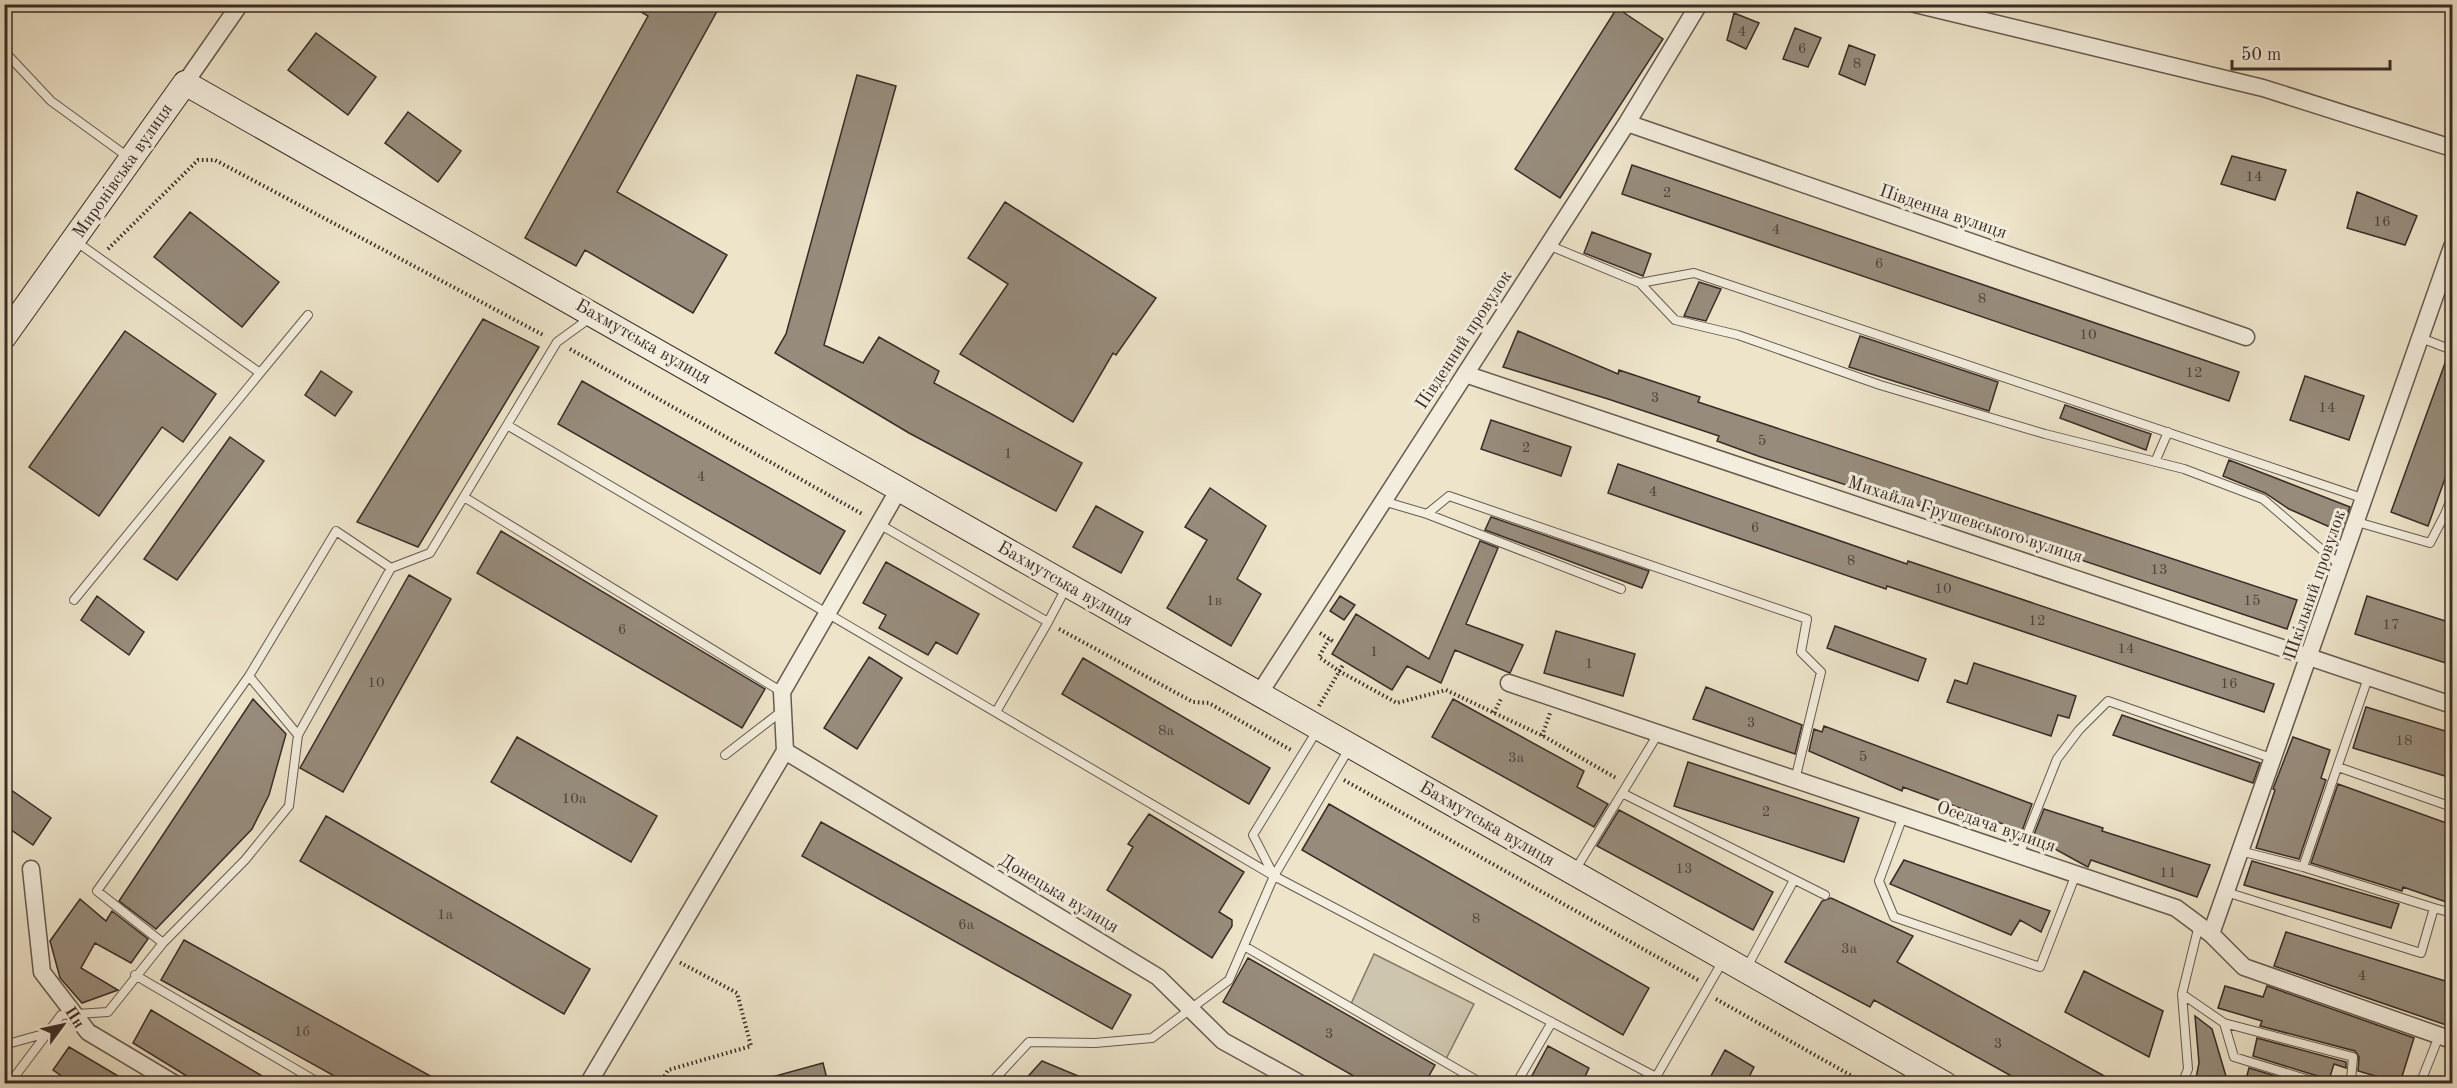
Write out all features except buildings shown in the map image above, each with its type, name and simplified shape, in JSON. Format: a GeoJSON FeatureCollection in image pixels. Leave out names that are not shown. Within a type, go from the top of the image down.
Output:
{"type":"FeatureCollection","features":[{"type":"Feature","properties":{"kind":"street","name":"Миронівська вулиця"},"geometry":{"type":"LineString","coordinates":[[4,337],[240,4]]}},
{"type":"Feature","properties":{"kind":"street","name":"Південний провулок"},"geometry":{"type":"LineString","coordinates":[[1259,694],[1627,123],[1699,4]]}},
{"type":"Feature","properties":{"kind":"street"},"geometry":{"type":"LineString","coordinates":[[1915,4],[2263,88],[2452,148]]}},
{"type":"Feature","properties":{"kind":"street","name":"Бахмутська вулиця"},"geometry":{"type":"LineString","coordinates":[[185,83],[1945,1083]]}},
{"type":"Feature","properties":{"kind":"street","name":"Південна вулиця"},"geometry":{"type":"LineString","coordinates":[[1627,123],[2246,337]]}},
{"type":"Feature","properties":{"kind":"street","name":"Шкільний провулок"},"geometry":{"type":"LineString","coordinates":[[2205,930],[2226,892],[2311,656],[2452,247]]}},
{"type":"Feature","properties":{"kind":"street","name":"Михайла Грушевського вулиця"},"geometry":{"type":"LineString","coordinates":[[1465,374],[2369,675],[2452,705]]}},
{"type":"Feature","properties":{"kind":"street"},"geometry":{"type":"LineString","coordinates":[[588,1083],[785,751],[782,692],[899,489]]}},
{"type":"Feature","properties":{"kind":"street","name":"Оседача вулиця"},"geometry":{"type":"LineString","coordinates":[[1509,683],[2176,908],[2205,930],[2244,967],[2446,1038]]}},
{"type":"Feature","properties":{"kind":"street","name":"Донецька вулиця"},"geometry":{"type":"LineString","coordinates":[[785,751],[1158,977],[1222,1041],[1301,1083]]}},
{"type":"Feature","properties":{"kind":"street"},"geometry":{"type":"LineString","coordinates":[[31,868],[42,972],[88,1032],[175,1083]]}},
{"type":"Feature","properties":{"kind":"lane"},"geometry":{"type":"LineString","coordinates":[[4,51],[51,101],[131,159]]}},
{"type":"Feature","properties":{"kind":"lane"},"geometry":{"type":"LineString","coordinates":[[74,240],[260,373]]}},
{"type":"Feature","properties":{"kind":"lane"},"geometry":{"type":"LineString","coordinates":[[1548,245],[1640,283],[1675,320],[1738,335],[1880,385],[1957,408],[2184,469],[2263,499],[2342,567]]}},
{"type":"Feature","properties":{"kind":"lane"},"geometry":{"type":"LineString","coordinates":[[1640,283],[1694,273],[2365,499]]}},
{"type":"Feature","properties":{"kind":"lane"},"geometry":{"type":"LineString","coordinates":[[75,600],[308,315]]}},
{"type":"Feature","properties":{"kind":"lane"},"geometry":{"type":"LineString","coordinates":[[9,1083],[61,1015],[108,1012],[135,975],[163,943],[245,860],[289,806],[298,735],[391,568],[430,553],[557,342],[595,315]]}},
{"type":"Feature","properties":{"kind":"lane"},"geometry":{"type":"LineString","coordinates":[[2421,338],[2452,350]]}},
{"type":"Feature","properties":{"kind":"lane"},"geometry":{"type":"LineString","coordinates":[[507,425],[1274,876],[1552,1022],[1654,1080],[1724,959]]}},
{"type":"Feature","properties":{"kind":"lane"},"geometry":{"type":"LineString","coordinates":[[2155,462],[2168,432]]}},
{"type":"Feature","properties":{"kind":"lane"},"geometry":{"type":"LineString","coordinates":[[1426,514],[1449,496],[1808,619],[1801,652],[1821,672],[1795,780]]}},
{"type":"Feature","properties":{"kind":"lane"},"geometry":{"type":"LineString","coordinates":[[2357,522],[2430,543],[2449,515],[2452,496]]}},
{"type":"Feature","properties":{"kind":"lane"},"geometry":{"type":"LineString","coordinates":[[464,497],[782,692]]}},
{"type":"Feature","properties":{"kind":"lane"},"geometry":{"type":"LineString","coordinates":[[1383,501],[1426,514],[1621,588]]}},
{"type":"Feature","properties":{"kind":"lane"},"geometry":{"type":"LineString","coordinates":[[879,524],[1048,622]]}},
{"type":"Feature","properties":{"kind":"lane"},"geometry":{"type":"LineString","coordinates":[[163,943],[97,891],[249,676],[336,531],[391,568]]}},
{"type":"Feature","properties":{"kind":"lane"},"geometry":{"type":"LineString","coordinates":[[996,712],[1068,585]]}},
{"type":"Feature","properties":{"kind":"lane"},"geometry":{"type":"LineString","coordinates":[[2303,867],[2369,675]]}},
{"type":"Feature","properties":{"kind":"lane"},"geometry":{"type":"LineString","coordinates":[[249,676],[298,735]]}},
{"type":"Feature","properties":{"kind":"lane"},"geometry":{"type":"LineString","coordinates":[[2019,855],[2057,759],[2079,730],[2108,702],[2274,759]]}},
{"type":"Feature","properties":{"kind":"lane"},"geometry":{"type":"LineString","coordinates":[[725,755],[783,711]]}},
{"type":"Feature","properties":{"kind":"lane"},"geometry":{"type":"LineString","coordinates":[[1274,876],[1253,835],[1319,728]]}},
{"type":"Feature","properties":{"kind":"lane"},"geometry":{"type":"LineString","coordinates":[[1573,873],[1658,734]]}},
{"type":"Feature","properties":{"kind":"lane"},"geometry":{"type":"LineString","coordinates":[[990,1083],[1029,1042],[1095,1043],[1152,1038],[1229,980],[1274,876],[1350,746]]}},
{"type":"Feature","properties":{"kind":"lane"},"geometry":{"type":"LineString","coordinates":[[2338,767],[2452,807]]}},
{"type":"Feature","properties":{"kind":"lane"},"geometry":{"type":"LineString","coordinates":[[1622,793],[1825,895]]}},
{"type":"Feature","properties":{"kind":"lane"},"geometry":{"type":"LineString","coordinates":[[1903,816],[1879,881],[1894,917],[2040,967],[2076,874]]}},
{"type":"Feature","properties":{"kind":"lane"},"geometry":{"type":"LineString","coordinates":[[2240,852],[2303,867],[2452,913]]}},
{"type":"Feature","properties":{"kind":"lane"},"geometry":{"type":"LineString","coordinates":[[1745,971],[1794,879]]}},
{"type":"Feature","properties":{"kind":"lane"},"geometry":{"type":"LineString","coordinates":[[2226,892],[2421,953],[2434,908]]}},
{"type":"Feature","properties":{"kind":"lane"},"geometry":{"type":"LineString","coordinates":[[2182,1083],[2188,1069],[2182,994],[2205,930]]}},
{"type":"Feature","properties":{"kind":"lane"},"geometry":{"type":"LineString","coordinates":[[1244,946],[1483,1083]]}},
{"type":"Feature","properties":{"kind":"lane"},"geometry":{"type":"LineString","coordinates":[[135,975],[321,1083]]}},
{"type":"Feature","properties":{"kind":"lane"},"geometry":{"type":"LineString","coordinates":[[2182,994],[2224,1023],[2353,1057],[2352,1082]]}},
{"type":"Feature","properties":{"kind":"lane"},"geometry":{"type":"LineString","coordinates":[[1516,1083],[1552,1022]]}},
{"type":"Feature","properties":{"kind":"lane"},"geometry":{"type":"LineString","coordinates":[[2224,1023],[2234,1057],[2322,1083]]}},
{"type":"Feature","properties":{"kind":"lane"},"geometry":{"type":"LineString","coordinates":[[4,1045],[47,1033]]}},
{"type":"Feature","properties":{"kind":"lane"},"geometry":{"type":"LineString","coordinates":[[2420,1083],[2446,1038]]}},
{"type":"Feature","properties":{"kind":"path"},"geometry":{"type":"LineString","coordinates":[[99,258],[198,160],[215,160],[557,342],[879,524]]}},
{"type":"Feature","properties":{"kind":"path"},"geometry":{"type":"LineString","coordinates":[[1048,622],[1193,702],[1209,703],[1302,756]]}},
{"type":"Feature","properties":{"kind":"path"},"geometry":{"type":"LineString","coordinates":[[1329,639],[1319,657],[1339,671],[1397,703],[1446,690],[1545,737],[1627,784]]}},
{"type":"Feature","properties":{"kind":"path"},"geometry":{"type":"LineString","coordinates":[[1335,775],[1866,1083]]}},
{"type":"Feature","properties":{"kind":"path"},"geometry":{"type":"LineString","coordinates":[[660,1083],[668,1070],[751,1046],[738,993],[665,954]]}},
{"type":"Feature","properties":{"kind":"shaded area"},"geometry":{"type":"Polygon","coordinates":[[[1374,954],[1474,1004],[1446,1059],[1350,1006],[1374,954]]]}}]}
